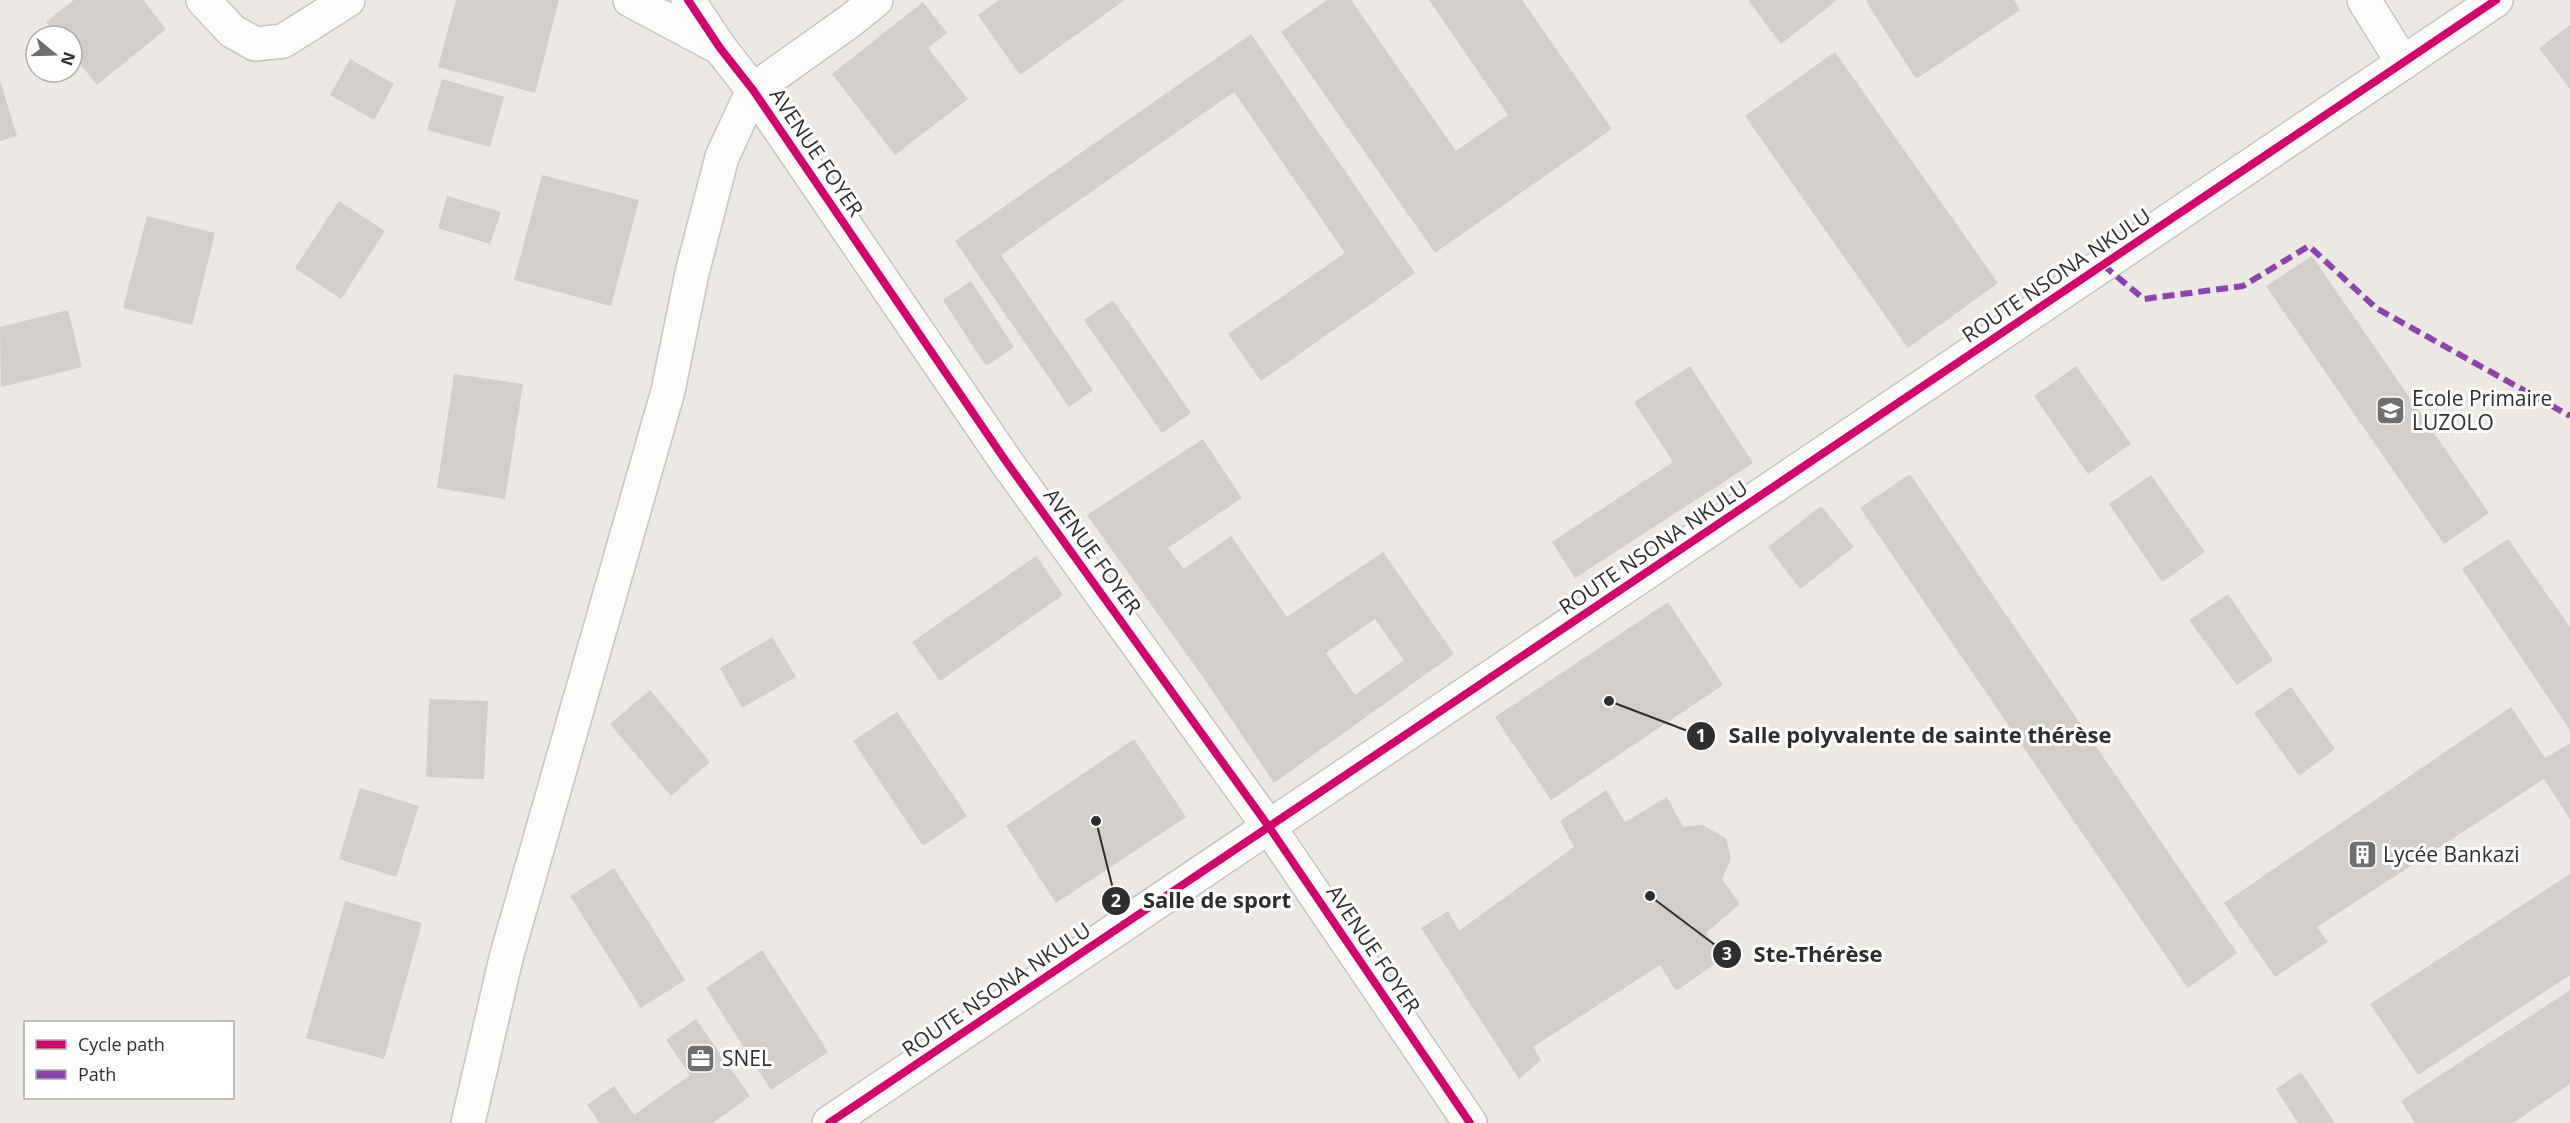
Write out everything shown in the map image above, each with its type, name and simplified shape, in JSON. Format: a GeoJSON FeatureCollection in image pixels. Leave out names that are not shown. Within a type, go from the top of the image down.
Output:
{"type":"FeatureCollection","features":[{"type":"Feature","properties":{"kind":"street"},"geometry":{"type":"LineString","coordinates":[[203,0],[232,31],[255,44],[283,41],[348,0]]}},
{"type":"Feature","properties":{"kind":"street"},"geometry":{"type":"LineString","coordinates":[[630,0],[720,48]]}},
{"type":"Feature","properties":{"kind":"street","name":"AVENUE FOYER"},"geometry":{"type":"LineString","coordinates":[[688,0],[720,48],[753,90],[1005,460],[1269,827],[1470,1123]]}},
{"type":"Feature","properties":{"kind":"street"},"geometry":{"type":"LineString","coordinates":[[468,1123],[506,958],[668,391],[692,273],[722,157],[753,90],[876,0]]}},
{"type":"Feature","properties":{"kind":"street"},"geometry":{"type":"LineString","coordinates":[[2364,0],[2403,63]]}},
{"type":"Feature","properties":{"kind":"street","name":"ROUTE NSONA NKULU"},"geometry":{"type":"LineString","coordinates":[[829,1123],[2496,0]]}},
{"type":"Feature","properties":{"kind":"building"},"geometry":{"type":"Polygon","coordinates":[[[74,0],[143,0],[166,29],[97,85],[84,69],[84,24],[48,24],[46,22],[74,0]]]}},
{"type":"Feature","properties":{"kind":"building"},"geometry":{"type":"Polygon","coordinates":[[[456,0],[559,0],[535,93],[438,67],[456,0]]]}},
{"type":"Feature","properties":{"kind":"building"},"geometry":{"type":"Polygon","coordinates":[[[999,0],[1125,0],[1020,75],[978,15],[999,0]]]}},
{"type":"Feature","properties":{"kind":"building"},"geometry":{"type":"Polygon","coordinates":[[[1327,0],[1351,0],[1456,151],[1508,115],[1429,0],[1522,0],[1612,129],[1435,253],[1281,32],[1327,0]]]}},
{"type":"Feature","properties":{"kind":"building"},"geometry":{"type":"Polygon","coordinates":[[[1748,0],[1837,0],[1781,44],[1748,0]]]}},
{"type":"Feature","properties":{"kind":"building"},"geometry":{"type":"Polygon","coordinates":[[[2014,0],[2020,10],[1916,79],[1866,1],[2014,0]]]}},
{"type":"Feature","properties":{"kind":"building"},"geometry":{"type":"Polygon","coordinates":[[[923,2],[947,33],[928,48],[968,99],[895,155],[832,74],[923,2]]]}},
{"type":"Feature","properties":{"kind":"building"},"geometry":{"type":"Polygon","coordinates":[[[2570,25],[2570,89],[2539,48],[2570,25]]]}},
{"type":"Feature","properties":{"kind":"building"},"geometry":{"type":"Polygon","coordinates":[[[1251,34],[1415,273],[1261,381],[1228,334],[1345,253],[1234,92],[1001,255],[1093,390],[1069,407],[955,241],[1251,34]]]}},
{"type":"Feature","properties":{"kind":"building"},"geometry":{"type":"Polygon","coordinates":[[[1835,52],[1998,283],[1908,348],[1745,116],[1835,52]]]}},
{"type":"Feature","properties":{"kind":"building"},"geometry":{"type":"Polygon","coordinates":[[[350,59],[394,84],[374,120],[330,95],[350,59]]]}},
{"type":"Feature","properties":{"kind":"building"},"geometry":{"type":"Polygon","coordinates":[[[442,79],[504,97],[490,147],[427,130],[442,79]]]}},
{"type":"Feature","properties":{"kind":"building"},"geometry":{"type":"Polygon","coordinates":[[[0,81],[17,136],[0,141],[0,81]]]}},
{"type":"Feature","properties":{"kind":"building"},"geometry":{"type":"Polygon","coordinates":[[[542,175],[639,200],[611,306],[514,280],[542,175]]]}},
{"type":"Feature","properties":{"kind":"building"},"geometry":{"type":"Polygon","coordinates":[[[447,196],[501,212],[490,244],[438,228],[447,196]]]}},
{"type":"Feature","properties":{"kind":"building"},"geometry":{"type":"Polygon","coordinates":[[[339,201],[385,231],[341,299],[295,268],[339,201]]]}},
{"type":"Feature","properties":{"kind":"building"},"geometry":{"type":"Polygon","coordinates":[[[147,216],[215,233],[192,325],[123,308],[147,216]]]}},
{"type":"Feature","properties":{"kind":"building"},"geometry":{"type":"Polygon","coordinates":[[[2312,256],[2489,513],[2444,544],[2266,286],[2312,256]]]}},
{"type":"Feature","properties":{"kind":"building"},"geometry":{"type":"Polygon","coordinates":[[[971,281],[1014,347],[986,366],[943,300],[971,281]]]}},
{"type":"Feature","properties":{"kind":"building"},"geometry":{"type":"Polygon","coordinates":[[[1113,300],[1191,413],[1162,433],[1084,320],[1113,300]]]}},
{"type":"Feature","properties":{"kind":"building"},"geometry":{"type":"Polygon","coordinates":[[[68,310],[82,367],[1,387],[0,327],[68,310]]]}},
{"type":"Feature","properties":{"kind":"building"},"geometry":{"type":"Polygon","coordinates":[[[1690,366],[1753,463],[1575,578],[1552,542],[1673,462],[1634,402],[1690,366]]]}},
{"type":"Feature","properties":{"kind":"building"},"geometry":{"type":"Polygon","coordinates":[[[2076,366],[2131,444],[2088,474],[2034,396],[2076,366]]]}},
{"type":"Feature","properties":{"kind":"building"},"geometry":{"type":"Polygon","coordinates":[[[454,374],[523,384],[505,499],[437,488],[454,374]]]}},
{"type":"Feature","properties":{"kind":"building"},"geometry":{"type":"Polygon","coordinates":[[[1203,439],[1242,498],[1168,548],[1184,569],[1231,536],[1287,617],[1383,552],[1454,654],[1274,783],[1203,677],[1087,515],[1203,439]],[[1375,619],[1326,653],[1355,695],[1404,660],[1375,619]]]}},
{"type":"Feature","properties":{"kind":"building"},"geometry":{"type":"Polygon","coordinates":[[[1910,474],[2237,953],[2188,988],[1860,508],[1910,474]]]}},
{"type":"Feature","properties":{"kind":"building"},"geometry":{"type":"Polygon","coordinates":[[[2151,475],[2205,552],[2162,582],[2109,504],[2151,475]]]}},
{"type":"Feature","properties":{"kind":"building"},"geometry":{"type":"Polygon","coordinates":[[[1821,506],[1854,547],[1800,589],[1768,547],[1821,506]]]}},
{"type":"Feature","properties":{"kind":"building"},"geometry":{"type":"Polygon","coordinates":[[[2508,539],[2570,627],[2570,730],[2462,569],[2508,539]]]}},
{"type":"Feature","properties":{"kind":"building"},"geometry":{"type":"Polygon","coordinates":[[[1036,556],[1063,595],[940,681],[912,642],[1036,556]]]}},
{"type":"Feature","properties":{"kind":"building"},"geometry":{"type":"Polygon","coordinates":[[[2228,594],[2273,660],[2237,685],[2189,620],[2228,594]]]}},
{"type":"Feature","properties":{"kind":"building"},"geometry":{"type":"Polygon","coordinates":[[[1668,602],[1723,685],[1551,800],[1495,717],[1668,602]]]}},
{"type":"Feature","properties":{"kind":"building"},"geometry":{"type":"Polygon","coordinates":[[[772,637],[796,677],[742,708],[720,668],[772,637]]]}},
{"type":"Feature","properties":{"kind":"building"},"geometry":{"type":"Polygon","coordinates":[[[2291,687],[2335,749],[2299,776],[2254,713],[2291,687]]]}},
{"type":"Feature","properties":{"kind":"building"},"geometry":{"type":"Polygon","coordinates":[[[650,690],[710,762],[671,796],[610,724],[650,690]]]}},
{"type":"Feature","properties":{"kind":"building"},"geometry":{"type":"Polygon","coordinates":[[[429,699],[488,701],[484,779],[426,777],[429,699]]]}},
{"type":"Feature","properties":{"kind":"building","name":"Lycée Bankazi"},"geometry":{"type":"Polygon","coordinates":[[[2511,707],[2545,758],[2570,743],[2570,819],[2544,779],[2317,927],[2328,942],[2275,977],[2224,903],[2511,707]]]}},
{"type":"Feature","properties":{"kind":"building"},"geometry":{"type":"Polygon","coordinates":[[[897,712],[967,816],[923,846],[853,741],[897,712]]]}},
{"type":"Feature","properties":{"kind":"building"},"geometry":{"type":"Polygon","coordinates":[[[1134,739],[1186,817],[1056,903],[1006,826],[1134,739]]]}},
{"type":"Feature","properties":{"kind":"building"},"geometry":{"type":"Polygon","coordinates":[[[360,788],[419,806],[396,877],[339,859],[360,788]]]}},
{"type":"Feature","properties":{"kind":"building"},"geometry":{"type":"Polygon","coordinates":[[[1606,790],[1625,822],[1667,797],[1683,827],[1702,825],[1726,838],[1731,859],[1722,879],[1740,904],[1706,933],[1724,958],[1676,991],[1660,965],[1533,1047],[1541,1060],[1519,1079],[1421,928],[1448,911],[1459,931],[1574,847],[1560,821],[1606,790]]]}},
{"type":"Feature","properties":{"kind":"building"},"geometry":{"type":"Polygon","coordinates":[[[614,868],[685,980],[641,1008],[570,896],[614,868]]]}},
{"type":"Feature","properties":{"kind":"building"},"geometry":{"type":"Polygon","coordinates":[[[2570,874],[2570,975],[2418,1075],[2370,1004],[2570,874]]]}},
{"type":"Feature","properties":{"kind":"building"},"geometry":{"type":"Polygon","coordinates":[[[345,901],[422,923],[384,1059],[306,1038],[345,901]]]}},
{"type":"Feature","properties":{"kind":"building"},"geometry":{"type":"Polygon","coordinates":[[[762,950],[828,1052],[771,1090],[706,988],[762,950]]]}},
{"type":"Feature","properties":{"kind":"building"},"geometry":{"type":"Polygon","coordinates":[[[2570,990],[2570,1084],[2513,1123],[2415,1123],[2401,1101],[2570,990]]]}},
{"type":"Feature","properties":{"kind":"building","name":"SNEL"},"geometry":{"type":"Polygon","coordinates":[[[696,1019],[750,1096],[713,1123],[600,1123],[587,1105],[614,1086],[634,1115],[690,1075],[666,1040],[696,1019]]]}},
{"type":"Feature","properties":{"kind":"building"},"geometry":{"type":"Polygon","coordinates":[[[2301,1072],[2335,1123],[2298,1123],[2276,1089],[2301,1072]]]}},
{"type":"Feature","properties":{"kind":"marked path"},"geometry":{"type":"LineString","coordinates":[[2103,265],[2144,299],[2243,286],[2309,246],[2376,308],[2570,416]]}},
{"type":"Feature","properties":{"kind":"cycle path"},"geometry":{"type":"LineString","coordinates":[[688,0],[720,48],[753,90],[1005,460],[1269,827],[1470,1123]]}},
{"type":"Feature","properties":{"kind":"cycle path"},"geometry":{"type":"LineString","coordinates":[[829,1123],[2496,0]]}},
{"type":"Feature","properties":{"kind":"place","name":"Ecole Primaire LUZOLO"},"geometry":{"type":"Point","coordinates":[2391,410]}},
{"type":"Feature","properties":{"kind":"place","name":"Salle polyvalente de sainte thérèse"},"geometry":{"type":"Point","coordinates":[1609,701]}},
{"type":"Feature","properties":{"kind":"place","name":"Salle de sport"},"geometry":{"type":"Point","coordinates":[1096,821]}},
{"type":"Feature","properties":{"kind":"place","name":"Lycée Bankazi"},"geometry":{"type":"Point","coordinates":[2362,854]}},
{"type":"Feature","properties":{"kind":"place","name":"Ste-Thérèse"},"geometry":{"type":"Point","coordinates":[1650,896]}},
{"type":"Feature","properties":{"kind":"place","name":"SNEL"},"geometry":{"type":"Point","coordinates":[701,1058]}}]}
